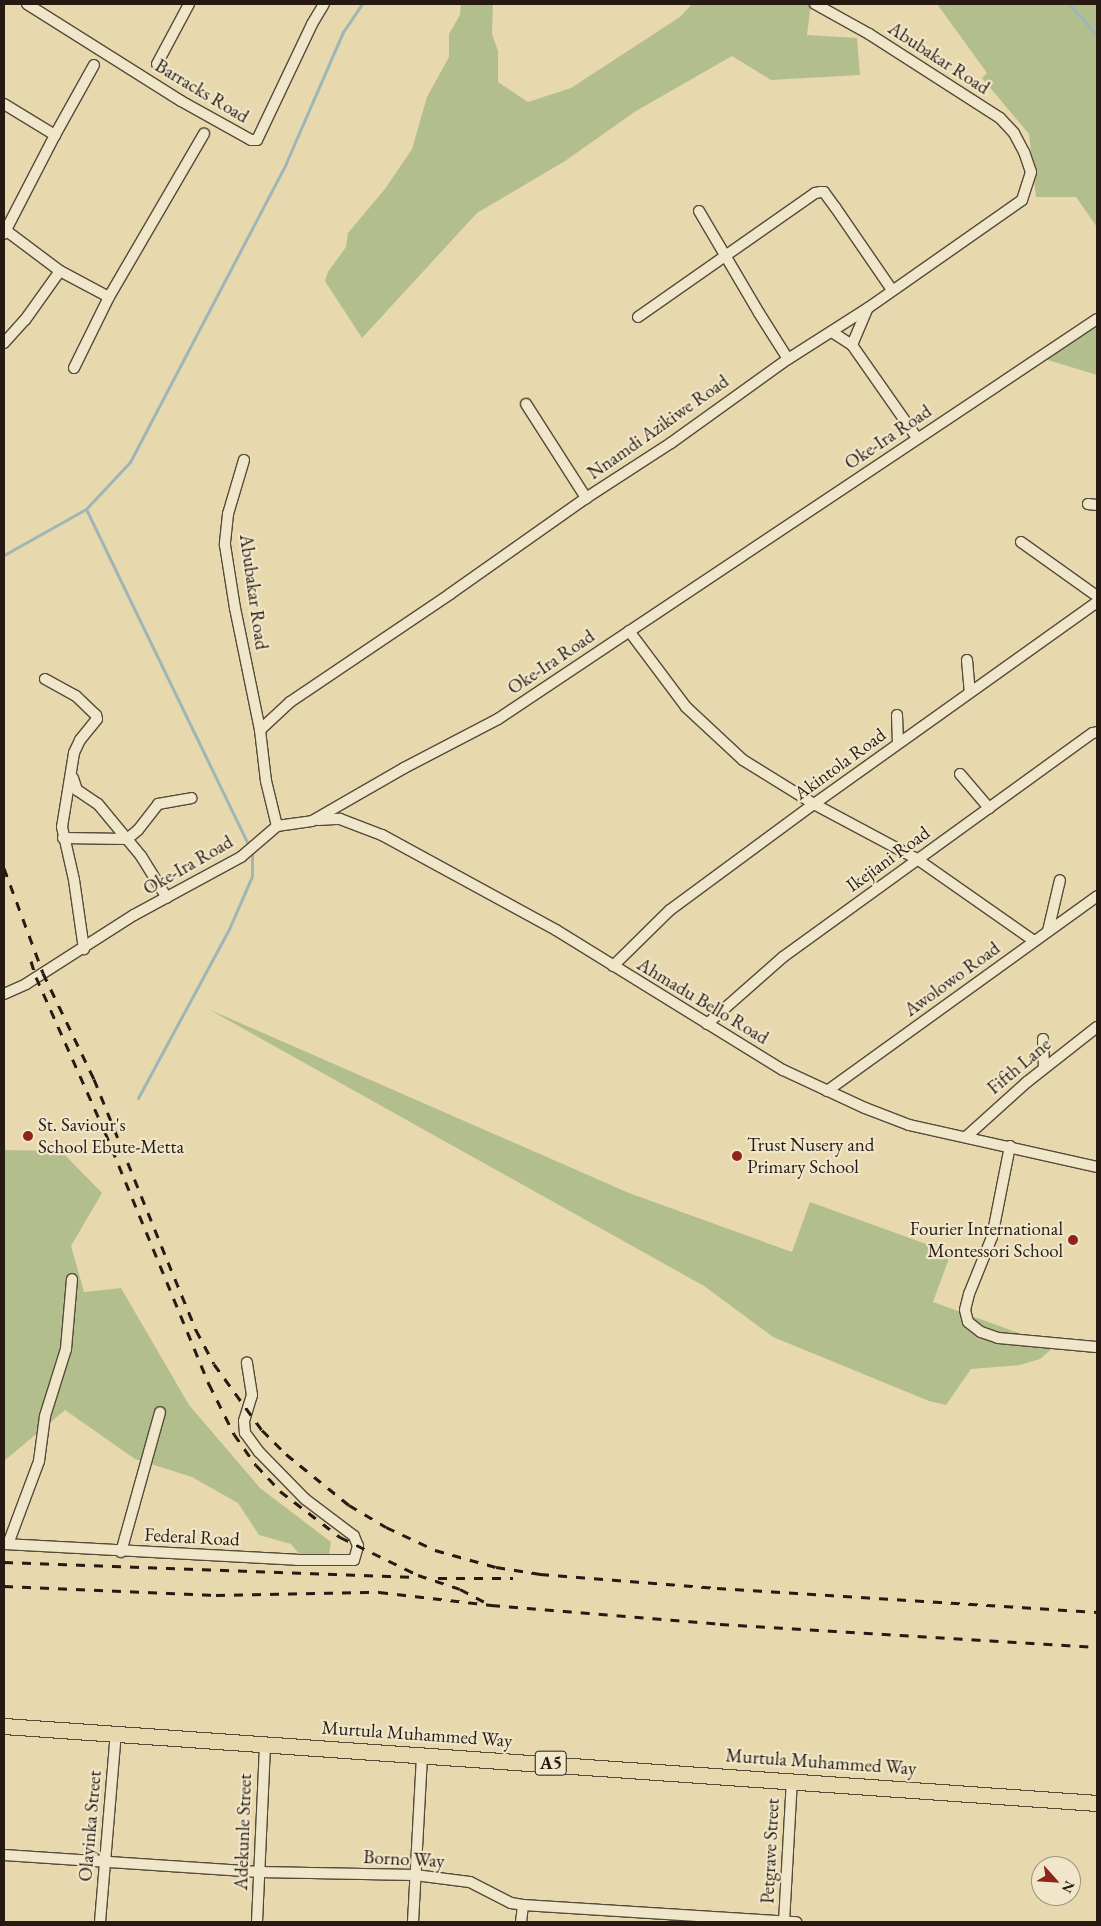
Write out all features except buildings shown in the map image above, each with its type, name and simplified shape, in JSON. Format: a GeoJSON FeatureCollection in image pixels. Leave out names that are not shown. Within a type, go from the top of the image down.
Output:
{"type":"FeatureCollection","features":[{"type":"Feature","properties":{"kind":"main road","name":"Murtula Muhammed Way"},"geometry":{"type":"LineString","coordinates":[[4,1726],[1097,1802]]}},
{"type":"Feature","properties":{"kind":"street","name":"Barracks Road"},"geometry":{"type":"LineString","coordinates":[[27,4],[181,101],[251,140],[257,140],[312,24],[324,4]]}},
{"type":"Feature","properties":{"kind":"street"},"geometry":{"type":"LineString","coordinates":[[157,64],[189,4]]}},
{"type":"Feature","properties":{"kind":"street","name":"Abubakar Road"},"geometry":{"type":"LineString","coordinates":[[815,4],[868,34],[971,98],[1000,118],[1014,133]]}},
{"type":"Feature","properties":{"kind":"street"},"geometry":{"type":"LineString","coordinates":[[94,65],[4,231],[60,271],[109,297]]}},
{"type":"Feature","properties":{"kind":"street"},"geometry":{"type":"LineString","coordinates":[[4,104],[55,135]]}},
{"type":"Feature","properties":{"kind":"street","name":"Nnamdi Azikiwe Road"},"geometry":{"type":"LineString","coordinates":[[260,730],[290,702],[586,498],[670,443],[788,359],[868,308],[1022,200],[1031,172],[1024,152],[1014,133]]}},
{"type":"Feature","properties":{"kind":"street"},"geometry":{"type":"LineString","coordinates":[[74,368],[109,297],[204,134]]}},
{"type":"Feature","properties":{"kind":"street"},"geometry":{"type":"LineString","coordinates":[[638,317],[815,193],[824,192],[892,290]]}},
{"type":"Feature","properties":{"kind":"street"},"geometry":{"type":"LineString","coordinates":[[700,211],[788,359]]}},
{"type":"Feature","properties":{"kind":"street"},"geometry":{"type":"LineString","coordinates":[[4,344],[25,320],[60,271]]}},
{"type":"Feature","properties":{"kind":"street"},"geometry":{"type":"LineString","coordinates":[[852,345],[868,308]]}},
{"type":"Feature","properties":{"kind":"street","name":"Oke-Ira Road"},"geometry":{"type":"LineString","coordinates":[[4,994],[26,984],[84,949],[134,915],[241,857],[277,826],[312,821],[404,768],[498,719],[1097,319]]}},
{"type":"Feature","properties":{"kind":"street"},"geometry":{"type":"LineString","coordinates":[[832,332],[852,345],[917,438]]}},
{"type":"Feature","properties":{"kind":"street"},"geometry":{"type":"LineString","coordinates":[[526,404],[586,498]]}},
{"type":"Feature","properties":{"kind":"street","name":"Abubakar Road"},"geometry":{"type":"LineString","coordinates":[[244,460],[228,514],[225,545],[234,608],[260,730]]}},
{"type":"Feature","properties":{"kind":"street"},"geometry":{"type":"LineString","coordinates":[[1021,542],[1096,596]]}},
{"type":"Feature","properties":{"kind":"street","name":"Akintola Road"},"geometry":{"type":"LineString","coordinates":[[612,966],[670,910],[970,692],[1096,596]]}},
{"type":"Feature","properties":{"kind":"street"},"geometry":{"type":"LineString","coordinates":[[629,631],[686,707],[743,760],[814,804],[917,859],[1034,940]]}},
{"type":"Feature","properties":{"kind":"street"},"geometry":{"type":"LineString","coordinates":[[967,660],[970,692]]}},
{"type":"Feature","properties":{"kind":"street"},"geometry":{"type":"LineString","coordinates":[[45,679],[76,696],[96,714],[97,719],[80,740],[74,753],[62,827],[74,880],[84,949]]}},
{"type":"Feature","properties":{"kind":"street"},"geometry":{"type":"LineString","coordinates":[[897,715],[898,743]]}},
{"type":"Feature","properties":{"kind":"street"},"geometry":{"type":"LineString","coordinates":[[260,730],[266,781],[277,826]]}},
{"type":"Feature","properties":{"kind":"street","name":"Ikejiani Road"},"geometry":{"type":"LineString","coordinates":[[707,1024],[783,956],[917,859],[1096,734]]}},
{"type":"Feature","properties":{"kind":"street"},"geometry":{"type":"LineString","coordinates":[[72,774],[77,790],[98,804],[141,856],[167,898]]}},
{"type":"Feature","properties":{"kind":"street"},"geometry":{"type":"LineString","coordinates":[[960,774],[990,808]]}},
{"type":"Feature","properties":{"kind":"street"},"geometry":{"type":"LineString","coordinates":[[63,838],[127,839],[138,830],[158,804],[190,798]]}},
{"type":"Feature","properties":{"kind":"street","name":"Ahmadu Bello Road"},"geometry":{"type":"LineString","coordinates":[[312,821],[340,819],[382,835],[556,930],[783,1070],[827,1091],[910,1125],[967,1136],[1097,1167]]}},
{"type":"Feature","properties":{"kind":"street"},"geometry":{"type":"LineString","coordinates":[[1048,931],[1060,880]]}},
{"type":"Feature","properties":{"kind":"street","name":"Awolowo Road"},"geometry":{"type":"LineString","coordinates":[[827,1091],[1097,896]]}},
{"type":"Feature","properties":{"kind":"street","name":"Fifth Lane"},"geometry":{"type":"LineString","coordinates":[[967,1136],[1044,1068],[1097,1026]]}},
{"type":"Feature","properties":{"kind":"street"},"geometry":{"type":"LineString","coordinates":[[1043,1039],[1044,1068]]}},
{"type":"Feature","properties":{"kind":"street"},"geometry":{"type":"LineString","coordinates":[[1010,1146],[992,1237],[969,1294],[965,1310],[968,1322],[981,1332],[998,1338],[1097,1347]]}},
{"type":"Feature","properties":{"kind":"street"},"geometry":{"type":"LineString","coordinates":[[6,1544],[39,1461],[45,1416],[66,1349],[72,1279]]}},
{"type":"Feature","properties":{"kind":"street","name":"Federal Road"},"geometry":{"type":"LineString","coordinates":[[6,1544],[121,1552],[297,1560],[354,1560],[358,1546],[354,1536],[305,1499],[259,1452],[245,1433],[244,1421],[252,1395],[247,1362]]}},
{"type":"Feature","properties":{"kind":"street"},"geometry":{"type":"LineString","coordinates":[[121,1552],[160,1412]]}},
{"type":"Feature","properties":{"kind":"street","name":"Olayinka Street"},"geometry":{"type":"LineString","coordinates":[[100,1922],[116,1733]]}},
{"type":"Feature","properties":{"kind":"street","name":"Adekunle Street"},"geometry":{"type":"LineString","coordinates":[[257,1922],[265,1743]]}},
{"type":"Feature","properties":{"kind":"street"},"geometry":{"type":"LineString","coordinates":[[412,1922],[422,1755]]}},
{"type":"Feature","properties":{"kind":"street","name":"Petgrave Street"},"geometry":{"type":"LineString","coordinates":[[784,1922],[792,1781]]}},
{"type":"Feature","properties":{"kind":"street","name":"Borno Way"},"geometry":{"type":"LineString","coordinates":[[4,1855],[259,1872],[415,1875],[470,1882],[487,1892],[523,1905],[796,1922]]}},
{"type":"Feature","properties":{"kind":"street"},"geometry":{"type":"LineString","coordinates":[[521,1922],[523,1905]]}},
{"type":"Feature","properties":{"kind":"green space"},"geometry":{"type":"Polygon","coordinates":[[[461,4],[493,4],[492,34],[498,51],[498,82],[528,102],[571,88],[680,17],[692,4],[811,4],[807,35],[857,38],[860,75],[771,80],[732,56],[636,111],[565,161],[477,213],[362,338],[325,281],[328,272],[346,247],[348,233],[385,189],[412,149],[427,97],[449,57],[449,34],[460,15],[461,4]]]}},
{"type":"Feature","properties":{"kind":"green space"},"geometry":{"type":"Polygon","coordinates":[[[937,4],[1097,4],[1097,227],[1076,197],[1036,197],[1029,134],[982,78],[987,73],[937,4]]]}},
{"type":"Feature","properties":{"kind":"green space"},"geometry":{"type":"Polygon","coordinates":[[[1097,315],[1097,375],[1038,357],[1097,315]]]}},
{"type":"Feature","properties":{"kind":"green space"},"geometry":{"type":"Polygon","coordinates":[[[208,1009],[629,1193],[792,1252],[810,1202],[951,1253],[933,1302],[1055,1346],[1040,1359],[1020,1365],[971,1369],[946,1405],[929,1401],[773,1337],[704,1286],[208,1009]]]}},
{"type":"Feature","properties":{"kind":"green space"},"geometry":{"type":"Polygon","coordinates":[[[4,1150],[61,1151],[102,1193],[71,1246],[84,1292],[121,1288],[189,1405],[260,1488],[331,1542],[329,1556],[308,1565],[291,1544],[259,1535],[238,1503],[192,1477],[135,1459],[65,1410],[4,1461],[4,1150]]]}},
{"type":"Feature","properties":{"kind":"waterway"},"geometry":{"type":"LineString","coordinates":[[4,555],[86,509],[130,462],[286,163],[343,32],[362,4]]}},
{"type":"Feature","properties":{"kind":"waterway"},"geometry":{"type":"LineString","coordinates":[[1069,4],[1097,35]]}},
{"type":"Feature","properties":{"kind":"waterway"},"geometry":{"type":"LineString","coordinates":[[86,509],[249,846]]}},
{"type":"Feature","properties":{"kind":"waterway"},"geometry":{"type":"LineString","coordinates":[[138,1098],[229,929],[252,876],[252,851]]}},
{"type":"Feature","properties":{"kind":"railway"},"geometry":{"type":"LineString","coordinates":[[4,868],[43,973],[94,1079],[196,1330],[214,1364],[262,1430],[286,1454],[349,1505],[386,1527],[435,1550],[496,1567],[540,1574],[717,1588],[1097,1612]]}},
{"type":"Feature","properties":{"kind":"railway"},"geometry":{"type":"LineString","coordinates":[[31,961],[36,977],[105,1132],[209,1384],[234,1434],[256,1465],[280,1491],[340,1537],[418,1575],[460,1589],[484,1602]]}},
{"type":"Feature","properties":{"kind":"railway"},"geometry":{"type":"LineString","coordinates":[[4,1562],[416,1577]]}},
{"type":"Feature","properties":{"kind":"railway"},"geometry":{"type":"LineString","coordinates":[[438,1578],[513,1578]]}},
{"type":"Feature","properties":{"kind":"railway"},"geometry":{"type":"LineString","coordinates":[[4,1586],[216,1595],[379,1592],[491,1605],[720,1624],[1097,1647]]}},
{"type":"Feature","properties":{"kind":"place","name":"St. Saviour's School Ebute-Metta"},"geometry":{"type":"Point","coordinates":[28,1136]}},
{"type":"Feature","properties":{"kind":"place","name":"Trust Nusery and Primary School"},"geometry":{"type":"Point","coordinates":[737,1156]}},
{"type":"Feature","properties":{"kind":"place","name":"Fourier International Montessori School"},"geometry":{"type":"Point","coordinates":[1073,1240]}}]}
